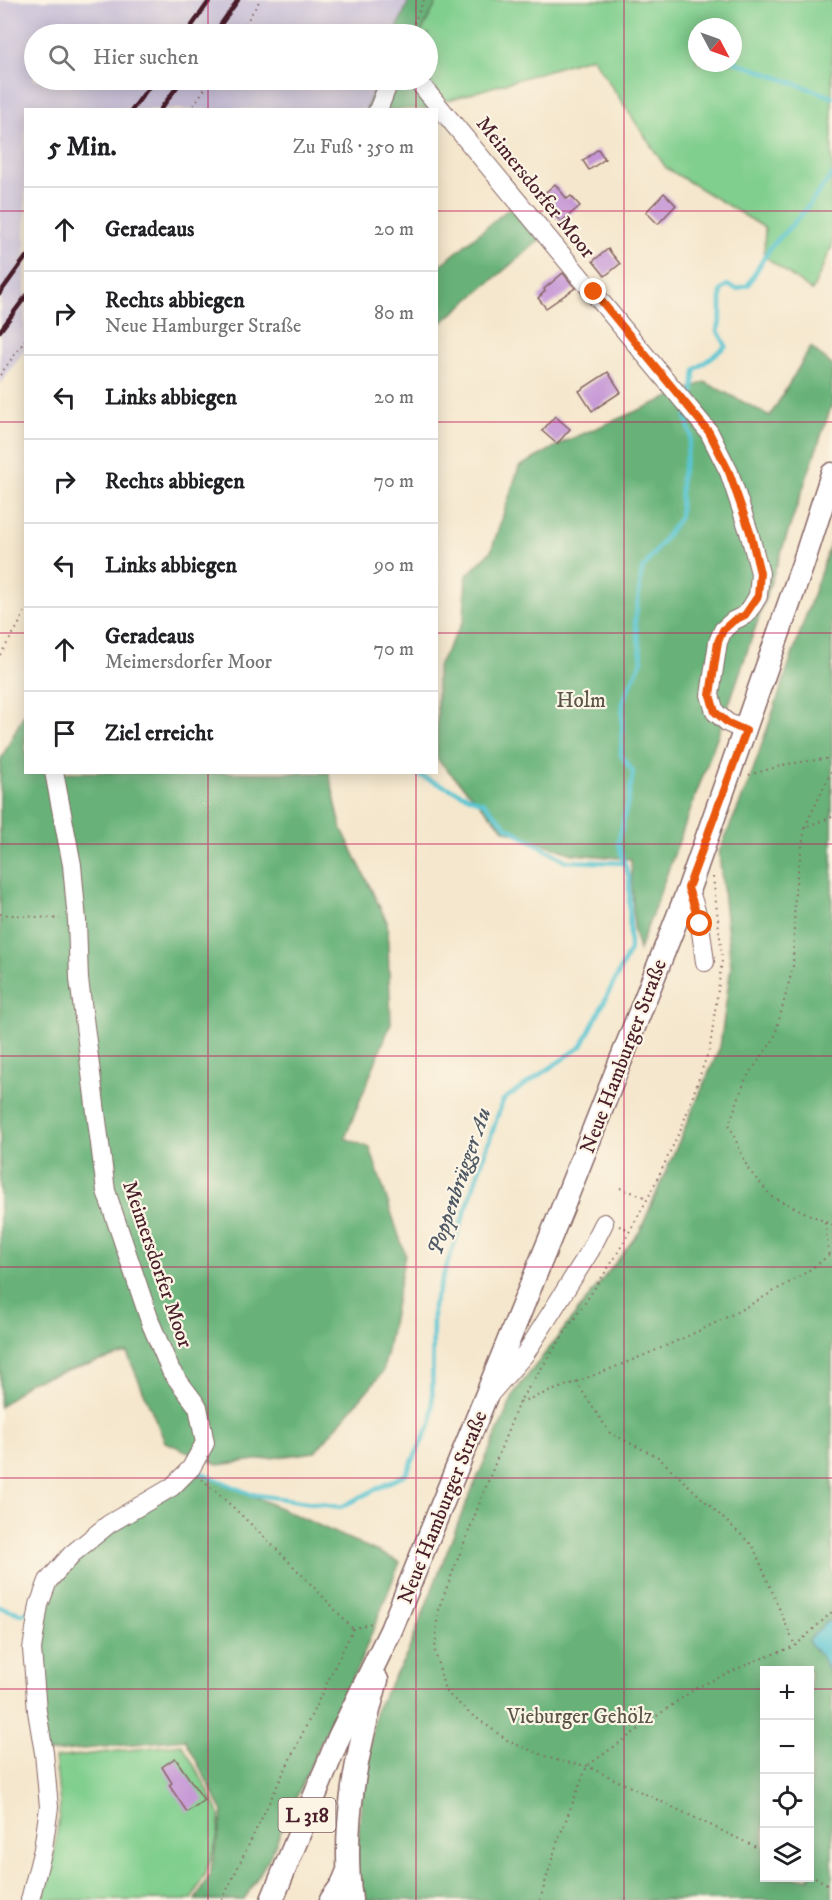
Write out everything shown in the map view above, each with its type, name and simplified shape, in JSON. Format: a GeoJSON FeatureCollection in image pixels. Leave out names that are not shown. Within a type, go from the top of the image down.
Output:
{"type":"FeatureCollection","features":[{"type":"Feature","properties":{"kind":"main road","name":"Neue Hamburger Straße"},"geometry":{"type":"LineString","coordinates":[[381,1626],[485,1400],[688,888],[746,731],[804,564],[832,474]]}},
{"type":"Feature","properties":{"kind":"main road"},"geometry":{"type":"LineString","coordinates":[[351,1900],[347,1873],[350,1801],[381,1626]]}},
{"type":"Feature","properties":{"kind":"main road","name":"L 318"},"geometry":{"type":"LineString","coordinates":[[272,1898],[339,1737],[381,1626]]}},
{"type":"Feature","properties":{"kind":"main road"},"geometry":{"type":"LineString","coordinates":[[331,1900],[342,1885],[347,1873]]}},
{"type":"Feature","properties":{"kind":"street"},"geometry":{"type":"LineString","coordinates":[[379,108],[386,90]]}},
{"type":"Feature","properties":{"kind":"street","name":"Meimersdorfer Moor"},"geometry":{"type":"LineString","coordinates":[[425,90],[709,432],[729,472],[750,532],[760,573],[758,596],[752,606],[745,615],[733,621],[723,630],[718,642],[710,695],[715,712],[728,723],[746,731]]}},
{"type":"Feature","properties":{"kind":"street","name":"Meimersdorfer Moor"},"geometry":{"type":"LineString","coordinates":[[30,1900],[43,1849],[49,1807],[32,1649],[39,1605],[48,1581],[72,1554],[109,1524],[172,1487],[191,1468],[205,1443],[198,1407],[171,1371],[155,1334],[106,1191],[79,979],[72,865],[54,774]]}},
{"type":"Feature","properties":{"kind":"street"},"geometry":{"type":"LineString","coordinates":[[688,888],[700,924],[705,962]]}},
{"type":"Feature","properties":{"kind":"street"},"geometry":{"type":"LineString","coordinates":[[485,1400],[525,1354],[590,1251],[604,1224]]}},
{"type":"Feature","properties":{"kind":"path"},"geometry":{"type":"LineString","coordinates":[[245,24],[260,0]]}},
{"type":"Feature","properties":{"kind":"path"},"geometry":{"type":"LineString","coordinates":[[413,24],[424,0]]}},
{"type":"Feature","properties":{"kind":"path"},"geometry":{"type":"LineString","coordinates":[[191,108],[204,90]]}},
{"type":"Feature","properties":{"kind":"path"},"geometry":{"type":"LineString","coordinates":[[0,375],[24,342]]}},
{"type":"Feature","properties":{"kind":"path"},"geometry":{"type":"LineString","coordinates":[[0,655],[24,613]]}},
{"type":"Feature","properties":{"kind":"path"},"geometry":{"type":"LineString","coordinates":[[753,765],[749,775],[787,764],[832,758]]}},
{"type":"Feature","properties":{"kind":"path"},"geometry":{"type":"LineString","coordinates":[[832,770],[805,827],[795,889],[793,967],[774,1039],[746,1078],[729,1124],[748,1169],[772,1197],[832,1225]]}},
{"type":"Feature","properties":{"kind":"path"},"geometry":{"type":"LineString","coordinates":[[805,827],[832,817]]}},
{"type":"Feature","properties":{"kind":"path"},"geometry":{"type":"LineString","coordinates":[[712,868],[722,966],[710,1047],[681,1129],[648,1198],[616,1256],[519,1402],[440,1602],[435,1651],[445,1691],[468,1713],[510,1742],[555,1760],[587,1766],[760,1849]]}},
{"type":"Feature","properties":{"kind":"path"},"geometry":{"type":"LineString","coordinates":[[0,914],[77,921]]}},
{"type":"Feature","properties":{"kind":"path"},"geometry":{"type":"LineString","coordinates":[[620,1188],[648,1198]]}},
{"type":"Feature","properties":{"kind":"path"},"geometry":{"type":"LineString","coordinates":[[519,1402],[576,1382],[722,1321],[807,1272],[830,1253],[825,1223]]}},
{"type":"Feature","properties":{"kind":"path"},"geometry":{"type":"LineString","coordinates":[[576,1382],[610,1433],[658,1457],[753,1546],[795,1646]]}},
{"type":"Feature","properties":{"kind":"path"},"geometry":{"type":"LineString","coordinates":[[191,1468],[248,1519],[353,1629]]}},
{"type":"Feature","properties":{"kind":"path"},"geometry":{"type":"LineString","coordinates":[[540,1900],[557,1843],[587,1766],[696,1688],[752,1662],[795,1646],[832,1612]]}},
{"type":"Feature","properties":{"kind":"path"},"geometry":{"type":"LineString","coordinates":[[353,1629],[381,1626]]}},
{"type":"Feature","properties":{"kind":"path"},"geometry":{"type":"LineString","coordinates":[[222,1900],[353,1629]]}},
{"type":"Feature","properties":{"kind":"path"},"geometry":{"type":"LineString","coordinates":[[814,1876],[832,1887]]}},
{"type":"Feature","properties":{"kind":"shaded area"},"geometry":{"type":"Polygon","coordinates":[[[0,0],[409,0],[399,24],[24,24],[24,90],[374,90],[366,108],[24,108],[24,350],[0,385],[0,0]]]}},
{"type":"Feature","properties":{"kind":"green space"},"geometry":{"type":"Polygon","coordinates":[[[409,0],[438,0],[425,24],[399,24],[409,0]]]}},
{"type":"Feature","properties":{"kind":"green space"},"geometry":{"type":"Polygon","coordinates":[[[438,0],[832,0],[832,246],[812,291],[764,256],[765,228],[666,168],[592,57],[446,101],[437,90],[438,24],[425,24],[438,0]]]}},
{"type":"Feature","properties":{"kind":"green space"},"geometry":{"type":"Polygon","coordinates":[[[374,90],[427,90],[433,108],[367,108],[374,90]]]}},
{"type":"Feature","properties":{"kind":"green space"},"geometry":{"type":"Polygon","coordinates":[[[512,206],[540,240],[440,324],[438,324],[438,267],[512,206]]]}},
{"type":"Feature","properties":{"kind":"green space","name":"Holm"},"geometry":{"type":"Polygon","coordinates":[[[811,347],[832,365],[832,404],[727,710],[639,950],[634,931],[631,859],[573,854],[505,830],[438,760],[438,665],[464,620],[466,576],[491,551],[519,467],[566,441],[705,382],[770,416],[811,347]]]}},
{"type":"Feature","properties":{"kind":"green space","name":"Vieburger Gehölz"},"geometry":{"type":"Polygon","coordinates":[[[832,539],[832,1900],[360,1900],[356,1867],[362,1789],[376,1709],[407,1654],[464,1508],[515,1392],[640,1231],[720,1047],[731,966],[719,852],[750,779],[832,539]]]}},
{"type":"Feature","properties":{"kind":"green space"},"geometry":{"type":"Polygon","coordinates":[[[24,714],[24,774],[329,774],[341,827],[387,922],[391,1023],[345,1138],[370,1148],[405,1254],[383,1372],[315,1452],[219,1465],[165,1442],[127,1353],[29,1382],[0,1407],[0,761],[24,714]]]}},
{"type":"Feature","properties":{"kind":"green space"},"geometry":{"type":"Polygon","coordinates":[[[191,1468],[400,1562],[359,1665],[269,1858],[244,1900],[196,1900],[210,1874],[223,1812],[185,1739],[44,1753],[32,1649],[48,1581],[191,1468]]]}},
{"type":"Feature","properties":{"kind":"green space"},"geometry":{"type":"Polygon","coordinates":[[[182,1744],[219,1815],[214,1848],[192,1900],[43,1900],[55,1849],[60,1805],[55,1758],[182,1744]]]}},
{"type":"Feature","properties":{"kind":"water"},"geometry":{"type":"Polygon","coordinates":[[[832,1620],[832,1678],[821,1656],[808,1641],[826,1622],[832,1620]]]}},
{"type":"Feature","properties":{"kind":"building"},"geometry":{"type":"Polygon","coordinates":[[[598,149],[605,159],[589,170],[583,161],[598,149]]]}},
{"type":"Feature","properties":{"kind":"building"},"geometry":{"type":"Polygon","coordinates":[[[555,184],[567,199],[571,196],[580,206],[561,222],[539,198],[555,184]]]}},
{"type":"Feature","properties":{"kind":"building"},"geometry":{"type":"Polygon","coordinates":[[[664,193],[676,205],[658,224],[646,212],[664,193]]]}},
{"type":"Feature","properties":{"kind":"building"},"geometry":{"type":"Polygon","coordinates":[[[608,249],[620,264],[605,276],[593,261],[608,249]]]}},
{"type":"Feature","properties":{"kind":"building"},"geometry":{"type":"Polygon","coordinates":[[[563,273],[575,288],[546,308],[538,298],[545,291],[544,289],[563,273]]]}},
{"type":"Feature","properties":{"kind":"building"},"geometry":{"type":"Polygon","coordinates":[[[608,372],[621,392],[592,411],[579,391],[608,372]]]}},
{"type":"Feature","properties":{"kind":"building"},"geometry":{"type":"Polygon","coordinates":[[[555,416],[570,429],[557,444],[542,431],[555,416]]]}},
{"type":"Feature","properties":{"kind":"building"},"geometry":{"type":"Polygon","coordinates":[[[175,1758],[204,1800],[187,1812],[169,1785],[172,1783],[162,1767],[175,1758]]]}},
{"type":"Feature","properties":{"kind":"waterway"},"geometry":{"type":"LineString","coordinates":[[742,64],[832,97]]}},
{"type":"Feature","properties":{"kind":"waterway","name":"Poppenbrügger Au"},"geometry":{"type":"LineString","coordinates":[[692,402],[695,370],[726,346],[718,331],[721,291],[727,285],[737,289],[748,285],[770,248],[802,214],[832,175]]}},
{"type":"Feature","properties":{"kind":"waterway","name":"Poppenbrügger Au"},"geometry":{"type":"LineString","coordinates":[[193,1469],[250,1494],[341,1507],[406,1474],[432,1421],[433,1306],[503,1100],[582,1046],[630,950],[629,878],[618,843],[633,772],[621,755],[623,701],[642,660],[635,621],[642,570],[680,517],[681,479],[691,436],[686,416]]}},
{"type":"Feature","properties":{"kind":"waterway"},"geometry":{"type":"LineString","coordinates":[[416,774],[484,803],[507,827],[566,861],[624,863]]}},
{"type":"Feature","properties":{"kind":"waterway"},"geometry":{"type":"LineString","coordinates":[[0,1607],[22,1614],[34,1608]]}},
{"type":"Feature","properties":{"kind":"railway"},"geometry":{"type":"LineString","coordinates":[[193,24],[210,0]]}},
{"type":"Feature","properties":{"kind":"railway"},"geometry":{"type":"LineString","coordinates":[[221,24],[238,0]]}},
{"type":"Feature","properties":{"kind":"railway"},"geometry":{"type":"LineString","coordinates":[[133,108],[147,90]]}},
{"type":"Feature","properties":{"kind":"railway"},"geometry":{"type":"LineString","coordinates":[[161,108],[175,90]]}},
{"type":"Feature","properties":{"kind":"railway"},"geometry":{"type":"LineString","coordinates":[[0,293],[24,260]]}},
{"type":"Feature","properties":{"kind":"railway"},"geometry":{"type":"LineString","coordinates":[[0,331],[24,299]]}},
{"type":"Feature","properties":{"kind":"route"},"geometry":{"type":"LineString","coordinates":[[594,292],[709,432],[729,472],[750,532],[760,573],[758,596],[752,606],[745,615],[733,621],[723,630],[718,642],[710,695],[715,712],[728,723],[746,731],[688,888],[700,924]]}}]}
